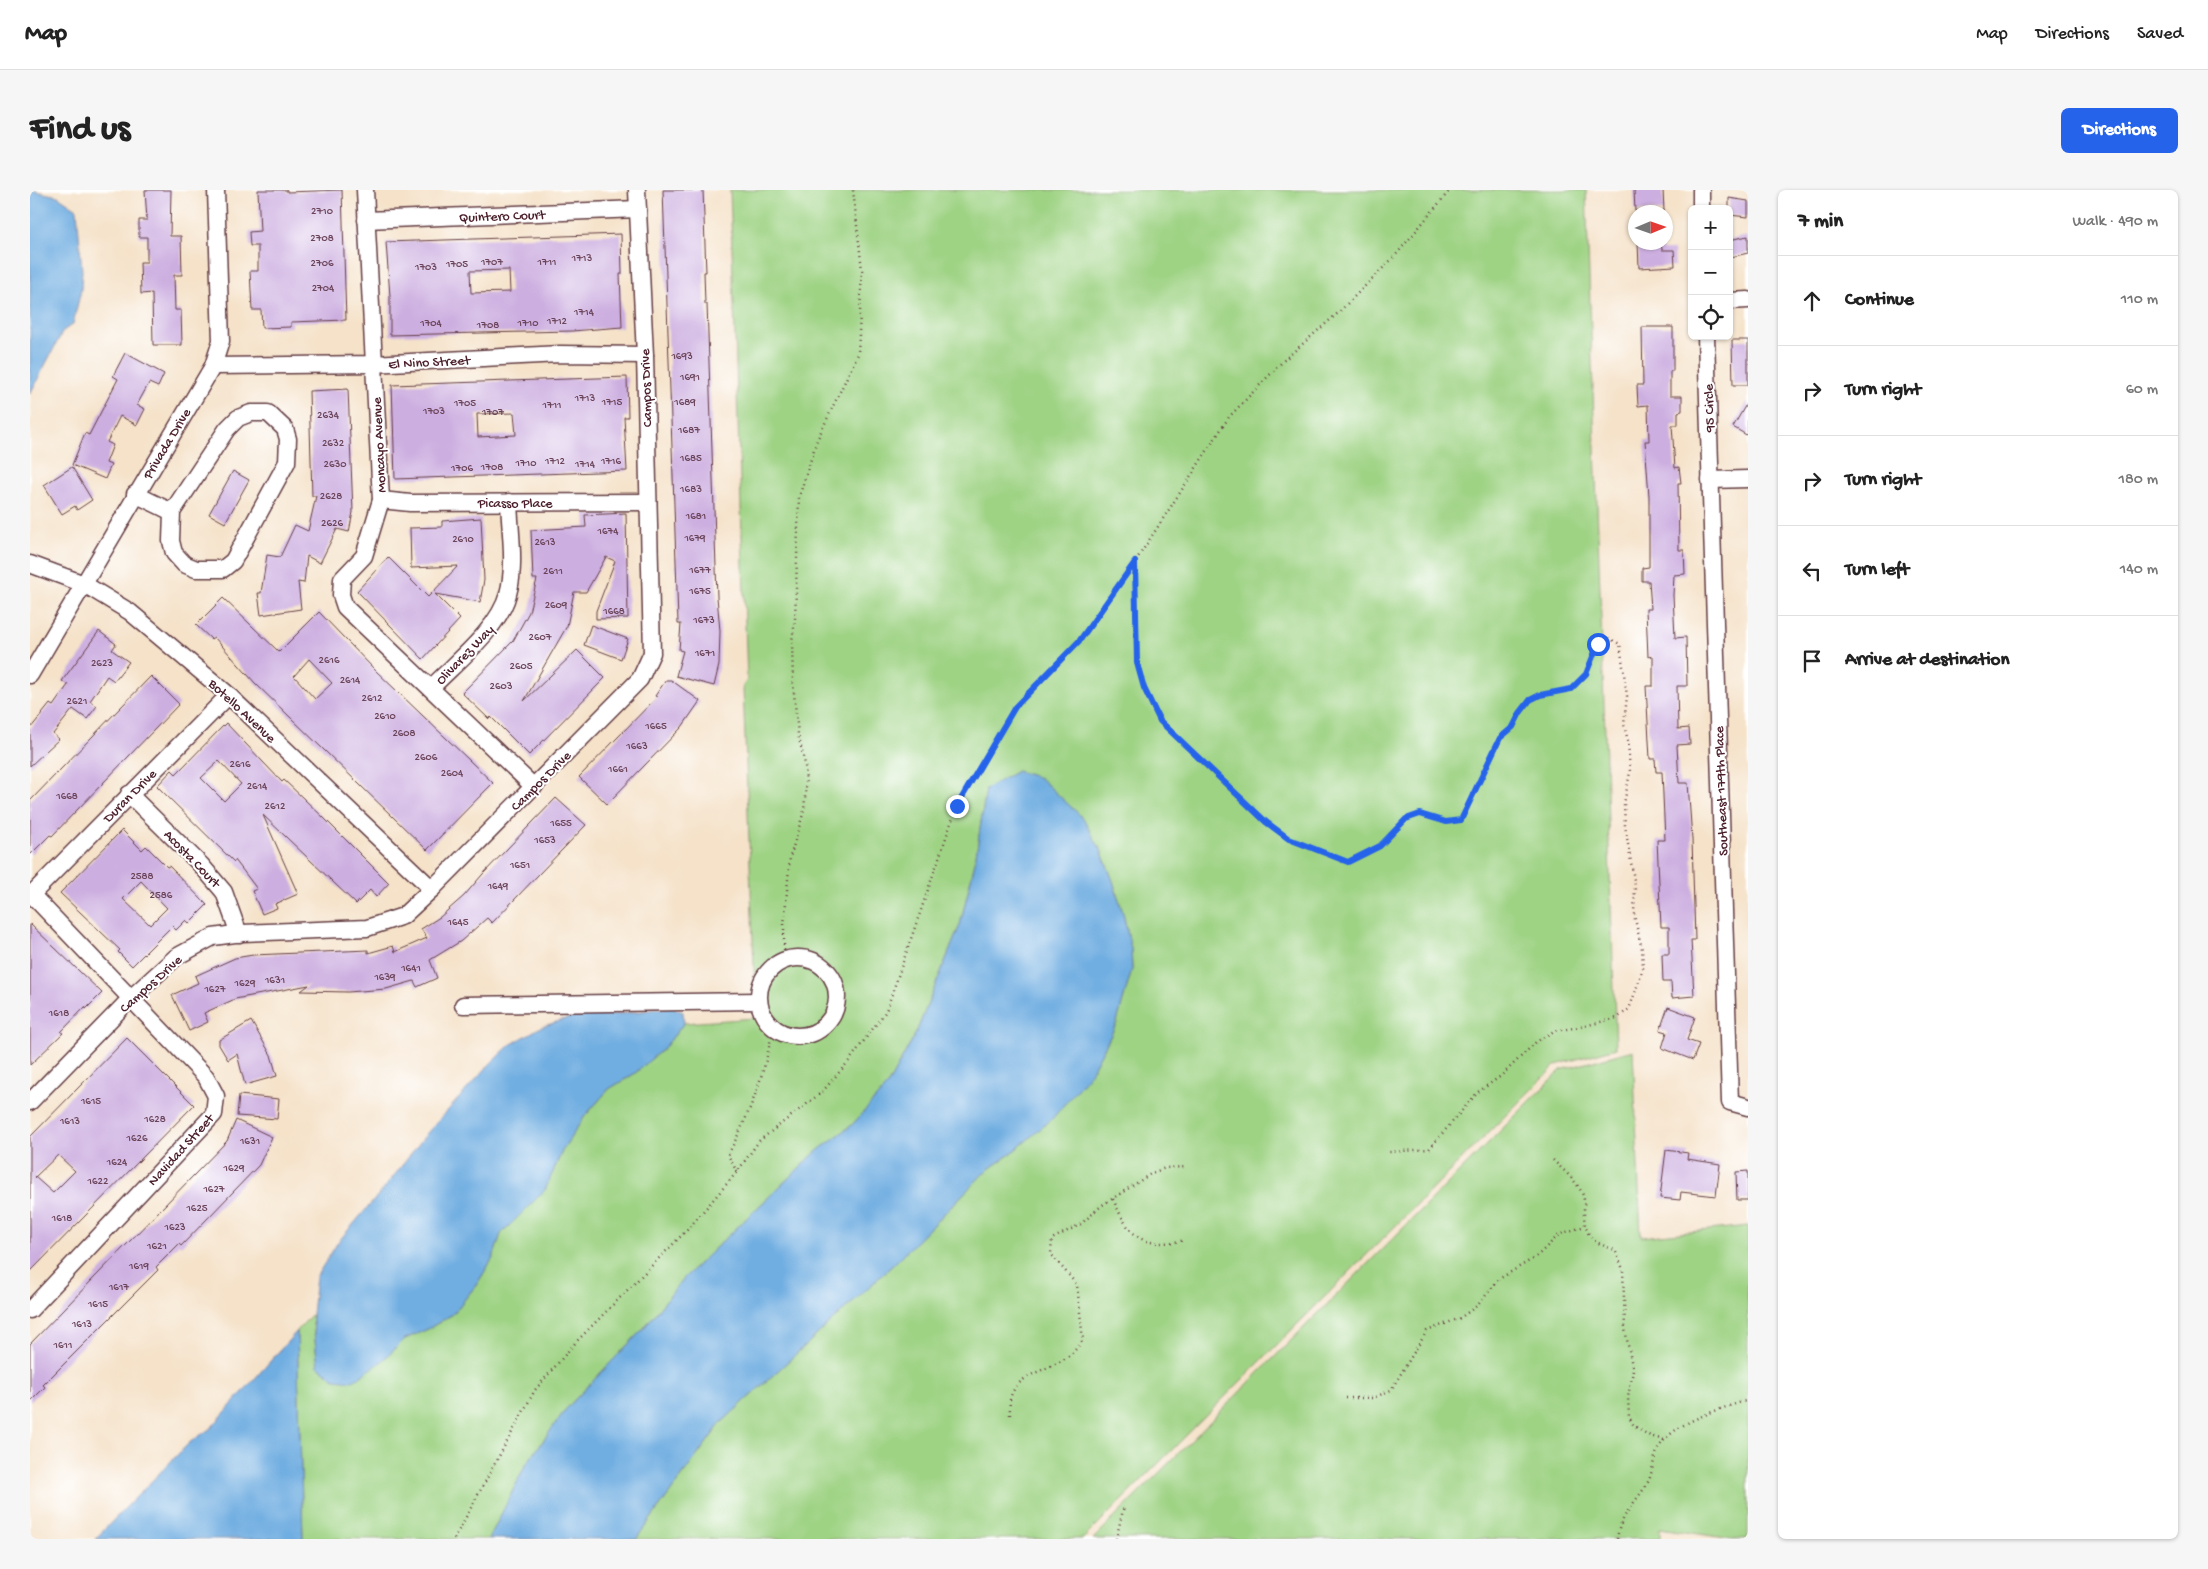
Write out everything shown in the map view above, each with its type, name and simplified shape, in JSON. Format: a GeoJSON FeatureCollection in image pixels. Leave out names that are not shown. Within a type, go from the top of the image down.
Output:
{"type":"FeatureCollection","features":[{"type":"Feature","properties":{"kind":"street","name":"Privada Drive"},"geometry":{"type":"LineString","coordinates":[[30,675],[135,494],[213,366],[221,341],[216,190]]}},
{"type":"Feature","properties":{"kind":"street","name":"Moncayo Avenue"},"geometry":{"type":"LineString","coordinates":[[365,190],[381,500],[364,556],[342,579],[341,595],[345,607],[534,787]]}},
{"type":"Feature","properties":{"kind":"street","name":"Campos Drive"},"geometry":{"type":"LineString","coordinates":[[30,1102],[131,998],[176,957],[213,937],[368,928],[403,916],[432,890],[640,679],[652,653],[645,355],[637,190]]}},
{"type":"Feature","properties":{"kind":"street"},"geometry":{"type":"LineString","coordinates":[[1701,190],[1701,205]]}},
{"type":"Feature","properties":{"kind":"street","name":"Quintero Court"},"geometry":{"type":"LineString","coordinates":[[366,220],[638,209]]}},
{"type":"Feature","properties":{"kind":"street"},"geometry":{"type":"LineString","coordinates":[[1733,300],[1748,300]]}},
{"type":"Feature","properties":{"kind":"street","name":"95 Circle"},"geometry":{"type":"LineString","coordinates":[[1706,340],[1710,480]]}},
{"type":"Feature","properties":{"kind":"street","name":"El Nino Street"},"geometry":{"type":"LineString","coordinates":[[213,366],[374,364],[560,354],[645,355]]}},
{"type":"Feature","properties":{"kind":"street"},"geometry":{"type":"LineString","coordinates":[[251,413],[268,413],[285,429],[288,440],[288,462],[233,561],[223,569],[196,569],[184,564],[174,554],[170,540],[172,512],[227,429],[238,418],[251,413]]}},
{"type":"Feature","properties":{"kind":"street"},"geometry":{"type":"LineString","coordinates":[[1710,480],[1748,479]]}},
{"type":"Feature","properties":{"kind":"street","name":"Southeast 179th Place"},"geometry":{"type":"LineString","coordinates":[[1710,480],[1730,1102],[1748,1107]]}},
{"type":"Feature","properties":{"kind":"street"},"geometry":{"type":"LineString","coordinates":[[135,494],[172,512]]}},
{"type":"Feature","properties":{"kind":"street","name":"Picasso Place"},"geometry":{"type":"LineString","coordinates":[[381,500],[410,503],[648,502]]}},
{"type":"Feature","properties":{"kind":"street","name":"Olivarez Way"},"geometry":{"type":"LineString","coordinates":[[431,688],[494,623],[502,608],[508,593],[512,536],[509,502]]}},
{"type":"Feature","properties":{"kind":"street","name":"Botello Avenue"},"geometry":{"type":"LineString","coordinates":[[30,564],[84,584],[130,612],[229,696],[432,890]]}},
{"type":"Feature","properties":{"kind":"street","name":"Duran Drive"},"geometry":{"type":"LineString","coordinates":[[31,895],[129,794],[229,696]]}},
{"type":"Feature","properties":{"kind":"street","name":"Acosta Court"},"geometry":{"type":"LineString","coordinates":[[129,794],[201,865],[224,892],[239,934]]}},
{"type":"Feature","properties":{"kind":"street","name":"Navidad Street"},"geometry":{"type":"LineString","coordinates":[[30,1310],[214,1114],[216,1096],[206,1077],[31,895]]}},
{"type":"Feature","properties":{"kind":"street"},"geometry":{"type":"LineString","coordinates":[[796,958],[809,959],[820,965],[829,974],[835,985],[836,1004],[829,1021],[820,1030],[808,1035],[796,1037],[784,1034],[773,1027],[761,1011],[759,1001],[760,988],[764,977],[773,967],[784,960],[796,958]]}},
{"type":"Feature","properties":{"kind":"street"},"geometry":{"type":"LineString","coordinates":[[463,1005],[759,1001]]}},
{"type":"Feature","properties":{"kind":"path"},"geometry":{"type":"LineString","coordinates":[[784,960],[784,925],[790,857],[804,811],[806,785],[806,764],[798,734],[793,682],[792,641],[795,620],[799,497],[817,440],[858,354],[862,270],[853,190]]}},
{"type":"Feature","properties":{"kind":"path"},"geometry":{"type":"LineString","coordinates":[[454,1539],[535,1390],[576,1342],[688,1229],[737,1172],[759,1141],[822,1092],[850,1061],[886,1012],[957,806],[1015,707],[1080,640],[1135,562],[1229,417],[1283,361],[1338,313],[1395,256],[1450,190]]}},
{"type":"Feature","properties":{"kind":"path"},"geometry":{"type":"LineString","coordinates":[[1135,562],[1137,663],[1144,688],[1160,721],[1266,822],[1289,839],[1348,862],[1380,846],[1406,819],[1420,814],[1446,822],[1461,820],[1500,738],[1513,727],[1520,713],[1530,700],[1540,695],[1571,689],[1586,674],[1598,644],[1608,638],[1620,644],[1627,696],[1624,725],[1628,741],[1630,772],[1624,804],[1625,826],[1635,886],[1634,915],[1642,948],[1643,968],[1628,1009],[1617,1018],[1554,1031],[1521,1054],[1501,1076],[1478,1092],[1429,1149],[1389,1152]]}},
{"type":"Feature","properties":{"kind":"path"},"geometry":{"type":"LineString","coordinates":[[737,1172],[728,1155],[756,1097],[767,1060],[773,1027]]}},
{"type":"Feature","properties":{"kind":"path"},"geometry":{"type":"LineString","coordinates":[[1553,1160],[1570,1176],[1582,1194],[1585,1226],[1588,1236],[1599,1244],[1615,1250],[1623,1269],[1625,1329],[1633,1371],[1628,1397],[1629,1417],[1634,1426],[1650,1436],[1664,1440]]}},
{"type":"Feature","properties":{"kind":"path"},"geometry":{"type":"LineString","coordinates":[[1010,1415],[1010,1397],[1017,1384],[1032,1374],[1062,1361],[1074,1352],[1083,1340],[1077,1286],[1051,1254],[1052,1239],[1081,1224],[1113,1199],[1152,1173],[1165,1168],[1186,1167]]}},
{"type":"Feature","properties":{"kind":"path"},"geometry":{"type":"LineString","coordinates":[[1113,1199],[1132,1233],[1143,1240],[1162,1244],[1186,1240]]}},
{"type":"Feature","properties":{"kind":"path"},"geometry":{"type":"LineString","coordinates":[[1346,1398],[1373,1398],[1391,1390],[1427,1331],[1460,1318],[1478,1305],[1499,1279],[1536,1257],[1560,1234],[1585,1226]]}},
{"type":"Feature","properties":{"kind":"path"},"geometry":{"type":"LineString","coordinates":[[1617,1539],[1622,1518],[1649,1481],[1652,1461],[1664,1440],[1694,1420],[1748,1400]]}},
{"type":"Feature","properties":{"kind":"path"},"geometry":{"type":"LineString","coordinates":[[1116,1539],[1124,1506]]}},
{"type":"Feature","properties":{"kind":"green space"},"geometry":{"type":"Polygon","coordinates":[[[730,190],[1586,190],[1616,1048],[1556,1065],[1083,1539],[636,1539],[721,1423],[895,1263],[986,1171],[1013,1152],[1090,1074],[1109,1039],[1117,1022],[1132,969],[1131,949],[1113,881],[1101,850],[1040,778],[1017,771],[986,790],[975,862],[960,925],[916,1033],[887,1086],[852,1125],[816,1152],[684,1278],[643,1329],[566,1409],[525,1466],[489,1539],[303,1539],[297,1331],[312,1314],[318,1366],[380,1363],[405,1339],[428,1329],[453,1314],[477,1284],[493,1258],[501,1234],[545,1190],[563,1149],[585,1116],[609,1089],[634,1074],[665,1047],[684,1023],[756,1018],[743,686],[747,680],[730,190]]]}},
{"type":"Feature","properties":{"kind":"green space"},"geometry":{"type":"Polygon","coordinates":[[[1633,1050],[1641,1237],[1748,1226],[1748,1539],[1732,1539],[1660,1528],[1660,1539],[1093,1539],[1561,1070],[1633,1050]]]}},
{"type":"Feature","properties":{"kind":"water"},"geometry":{"type":"Polygon","coordinates":[[[30,190],[58,196],[77,209],[82,271],[81,290],[73,324],[63,331],[30,394],[30,190]]]}},
{"type":"Feature","properties":{"kind":"water"},"geometry":{"type":"Polygon","coordinates":[[[1017,771],[1040,778],[1082,817],[1101,850],[1123,913],[1131,949],[1132,969],[1117,1022],[1090,1074],[1052,1119],[1013,1152],[986,1171],[895,1263],[721,1423],[636,1539],[489,1539],[525,1466],[566,1409],[643,1329],[684,1278],[816,1152],[852,1125],[887,1086],[916,1033],[960,925],[975,862],[986,789],[1017,771]]]}},
{"type":"Feature","properties":{"kind":"water"},"geometry":{"type":"Polygon","coordinates":[[[672,1007],[683,1012],[684,1023],[665,1047],[634,1074],[609,1089],[585,1116],[563,1149],[545,1190],[501,1234],[493,1258],[477,1284],[453,1314],[428,1329],[405,1339],[380,1363],[353,1381],[335,1379],[318,1366],[312,1314],[316,1277],[338,1242],[387,1185],[428,1132],[491,1063],[510,1045],[541,1027],[575,1016],[612,1015],[672,1007]]]}},
{"type":"Feature","properties":{"kind":"water"},"geometry":{"type":"Polygon","coordinates":[[[297,1331],[303,1539],[95,1539],[189,1443],[211,1428],[297,1331]]]}},
{"type":"Feature","properties":{"kind":"building"},"geometry":{"type":"Polygon","coordinates":[[[145,190],[171,190],[170,236],[181,236],[182,275],[174,275],[175,310],[181,310],[182,345],[153,345],[152,293],[141,294],[140,262],[147,262],[147,237],[139,237],[139,220],[147,220],[145,190]]]}},
{"type":"Feature","properties":{"kind":"building"},"geometry":{"type":"Polygon","coordinates":[[[258,190],[287,190],[287,192],[342,190],[346,320],[291,322],[291,327],[262,328],[261,310],[252,310],[250,271],[258,271],[258,246],[250,246],[249,232],[260,231],[258,190]]]}},
{"type":"Feature","properties":{"kind":"building"},"geometry":{"type":"Polygon","coordinates":[[[663,190],[703,190],[706,272],[704,272],[705,304],[707,304],[717,597],[720,631],[719,665],[714,686],[676,676],[683,651],[679,650],[681,624],[678,624],[663,190]]]}},
{"type":"Feature","properties":{"kind":"building"},"geometry":{"type":"Polygon","coordinates":[[[1634,190],[1663,190],[1664,205],[1635,205],[1634,190]]]}},
{"type":"Feature","properties":{"kind":"building"},"geometry":{"type":"Polygon","coordinates":[[[1729,198],[1748,201],[1748,217],[1733,215],[1733,205],[1729,205],[1729,198]]]}},
{"type":"Feature","properties":{"kind":"building"},"geometry":{"type":"Polygon","coordinates":[[[621,234],[622,327],[572,331],[390,335],[390,296],[386,242],[621,234]],[[509,270],[470,271],[471,293],[510,292],[509,270]]]}},
{"type":"Feature","properties":{"kind":"building"},"geometry":{"type":"Polygon","coordinates":[[[1748,236],[1748,253],[1733,257],[1733,239],[1748,236]]]}},
{"type":"Feature","properties":{"kind":"building"},"geometry":{"type":"Polygon","coordinates":[[[1638,250],[1674,250],[1675,266],[1639,268],[1638,250]]]}},
{"type":"Feature","properties":{"kind":"building"},"geometry":{"type":"Polygon","coordinates":[[[1642,327],[1673,327],[1673,371],[1670,371],[1670,396],[1682,396],[1682,411],[1678,412],[1678,425],[1672,425],[1675,468],[1679,467],[1681,483],[1678,483],[1679,550],[1684,550],[1685,574],[1674,575],[1673,595],[1675,638],[1686,637],[1687,686],[1677,686],[1678,729],[1689,728],[1690,744],[1677,745],[1679,783],[1688,783],[1692,839],[1695,940],[1691,940],[1694,996],[1672,998],[1671,982],[1663,982],[1662,954],[1669,954],[1669,927],[1661,927],[1657,840],[1665,840],[1662,772],[1656,772],[1655,759],[1650,759],[1646,686],[1653,686],[1653,656],[1648,657],[1646,609],[1651,609],[1649,581],[1642,581],[1642,568],[1649,567],[1649,496],[1645,441],[1649,441],[1648,405],[1638,406],[1637,385],[1643,385],[1642,327]]]}},
{"type":"Feature","properties":{"kind":"building"},"geometry":{"type":"Polygon","coordinates":[[[1732,340],[1748,340],[1748,385],[1733,385],[1732,340]]]}},
{"type":"Feature","properties":{"kind":"building"},"geometry":{"type":"Polygon","coordinates":[[[125,353],[164,374],[158,387],[149,383],[137,405],[145,409],[137,425],[120,416],[107,442],[113,445],[106,463],[111,465],[105,479],[72,465],[85,433],[89,435],[118,379],[113,376],[125,353]]]}},
{"type":"Feature","properties":{"kind":"building"},"geometry":{"type":"Polygon","coordinates":[[[627,377],[628,417],[624,417],[627,471],[395,479],[392,385],[627,377]],[[514,413],[477,414],[478,437],[516,435],[514,413]]]}},
{"type":"Feature","properties":{"kind":"building"},"geometry":{"type":"Polygon","coordinates":[[[348,389],[353,512],[349,532],[337,529],[320,563],[307,556],[304,583],[298,582],[301,609],[261,615],[258,593],[261,593],[267,555],[280,557],[295,525],[308,531],[316,496],[312,496],[309,391],[348,389]]]}},
{"type":"Feature","properties":{"kind":"building"},"geometry":{"type":"Polygon","coordinates":[[[1748,401],[1748,436],[1733,427],[1748,401]]]}},
{"type":"Feature","properties":{"kind":"building"},"geometry":{"type":"Polygon","coordinates":[[[72,467],[92,500],[77,510],[75,506],[62,514],[44,485],[72,467]]]}},
{"type":"Feature","properties":{"kind":"building"},"geometry":{"type":"Polygon","coordinates":[[[233,471],[249,480],[225,523],[209,514],[233,471]]]}},
{"type":"Feature","properties":{"kind":"building"},"geometry":{"type":"Polygon","coordinates":[[[626,513],[628,618],[596,619],[596,611],[615,561],[606,557],[586,592],[574,592],[567,626],[524,701],[577,650],[605,678],[529,755],[491,717],[489,719],[462,693],[513,641],[529,612],[537,579],[533,579],[531,530],[586,527],[585,515],[626,513]]]}},
{"type":"Feature","properties":{"kind":"building"},"geometry":{"type":"Polygon","coordinates":[[[481,518],[484,580],[480,602],[435,594],[460,619],[423,659],[357,591],[388,557],[428,597],[458,566],[411,568],[410,528],[442,527],[442,521],[481,518]]]}},
{"type":"Feature","properties":{"kind":"building"},"geometry":{"type":"Polygon","coordinates":[[[223,598],[279,652],[319,612],[375,670],[493,783],[427,850],[255,683],[214,637],[211,639],[196,625],[223,598]],[[309,659],[294,676],[315,699],[332,683],[309,659]]]}},
{"type":"Feature","properties":{"kind":"building"},"geometry":{"type":"Polygon","coordinates":[[[591,625],[628,639],[621,659],[584,645],[591,625]]]}},
{"type":"Feature","properties":{"kind":"building"},"geometry":{"type":"Polygon","coordinates":[[[99,631],[116,644],[112,650],[129,662],[114,681],[107,676],[90,701],[97,706],[87,719],[73,709],[53,734],[59,739],[30,766],[30,729],[50,704],[53,706],[68,685],[62,681],[99,631]]]}},
{"type":"Feature","properties":{"kind":"building"},"geometry":{"type":"Polygon","coordinates":[[[151,676],[179,704],[52,836],[50,835],[30,855],[30,801],[151,676]]]}},
{"type":"Feature","properties":{"kind":"building"},"geometry":{"type":"Polygon","coordinates":[[[666,680],[671,680],[700,701],[682,727],[607,804],[579,777],[657,697],[655,696],[666,680]]]}},
{"type":"Feature","properties":{"kind":"building"},"geometry":{"type":"Polygon","coordinates":[[[226,723],[282,782],[284,780],[389,883],[376,897],[370,890],[356,904],[263,815],[298,894],[275,904],[277,908],[262,914],[252,891],[257,889],[235,860],[234,862],[157,786],[172,770],[176,774],[226,723]],[[219,761],[201,778],[224,801],[241,784],[219,761]]]}},
{"type":"Feature","properties":{"kind":"building"},"geometry":{"type":"Polygon","coordinates":[[[556,798],[586,825],[492,923],[487,918],[461,941],[430,960],[437,978],[417,987],[414,981],[386,989],[348,992],[301,991],[309,985],[235,999],[204,1013],[208,1022],[189,1031],[172,995],[198,983],[195,976],[235,958],[253,955],[368,950],[368,953],[393,946],[395,952],[427,938],[421,929],[440,917],[464,896],[556,798]]]}},
{"type":"Feature","properties":{"kind":"building"},"geometry":{"type":"Polygon","coordinates":[[[122,830],[142,850],[146,846],[167,867],[169,866],[207,905],[189,923],[186,920],[176,930],[172,926],[132,966],[118,952],[120,950],[60,893],[122,830]],[[141,881],[123,899],[150,925],[167,908],[141,881]]]}},
{"type":"Feature","properties":{"kind":"building"},"geometry":{"type":"Polygon","coordinates":[[[30,924],[102,993],[86,1009],[85,1007],[61,1032],[63,1033],[30,1065],[30,924]]]}},
{"type":"Feature","properties":{"kind":"building"},"geometry":{"type":"Polygon","coordinates":[[[1668,1007],[1695,1017],[1687,1040],[1699,1044],[1693,1060],[1662,1048],[1667,1032],[1660,1030],[1668,1007]]]}},
{"type":"Feature","properties":{"kind":"building"},"geometry":{"type":"Polygon","coordinates":[[[251,1021],[271,1055],[277,1076],[245,1085],[237,1054],[228,1060],[219,1045],[219,1040],[251,1021]]]}},
{"type":"Feature","properties":{"kind":"building"},"geometry":{"type":"Polygon","coordinates":[[[127,1038],[194,1105],[30,1272],[30,1137],[127,1038]],[[58,1155],[35,1177],[53,1193],[75,1171],[58,1155]]]}},
{"type":"Feature","properties":{"kind":"building"},"geometry":{"type":"Polygon","coordinates":[[[239,1095],[279,1099],[277,1119],[237,1116],[239,1095]]]}},
{"type":"Feature","properties":{"kind":"building"},"geometry":{"type":"Polygon","coordinates":[[[236,1120],[272,1137],[259,1165],[181,1246],[179,1244],[156,1267],[158,1270],[43,1385],[45,1387],[30,1402],[30,1344],[227,1141],[236,1120]]]}},
{"type":"Feature","properties":{"kind":"building"},"geometry":{"type":"Polygon","coordinates":[[[1666,1150],[1688,1153],[1687,1159],[1720,1164],[1716,1196],[1681,1192],[1680,1200],[1660,1198],[1666,1150]]]}},
{"type":"Feature","properties":{"kind":"building"},"geometry":{"type":"Polygon","coordinates":[[[1748,1171],[1748,1200],[1737,1200],[1736,1172],[1748,1171]]]}},
{"type":"Feature","properties":{"kind":"route"},"geometry":{"type":"LineString","coordinates":[[957,806],[1015,707],[1080,640],[1135,562],[1137,663],[1144,688],[1160,721],[1266,822],[1289,839],[1348,862],[1380,846],[1406,819],[1420,814],[1446,822],[1461,820],[1500,738],[1513,727],[1520,713],[1530,700],[1540,695],[1555,694],[1571,689],[1586,674],[1598,644]]}}]}
